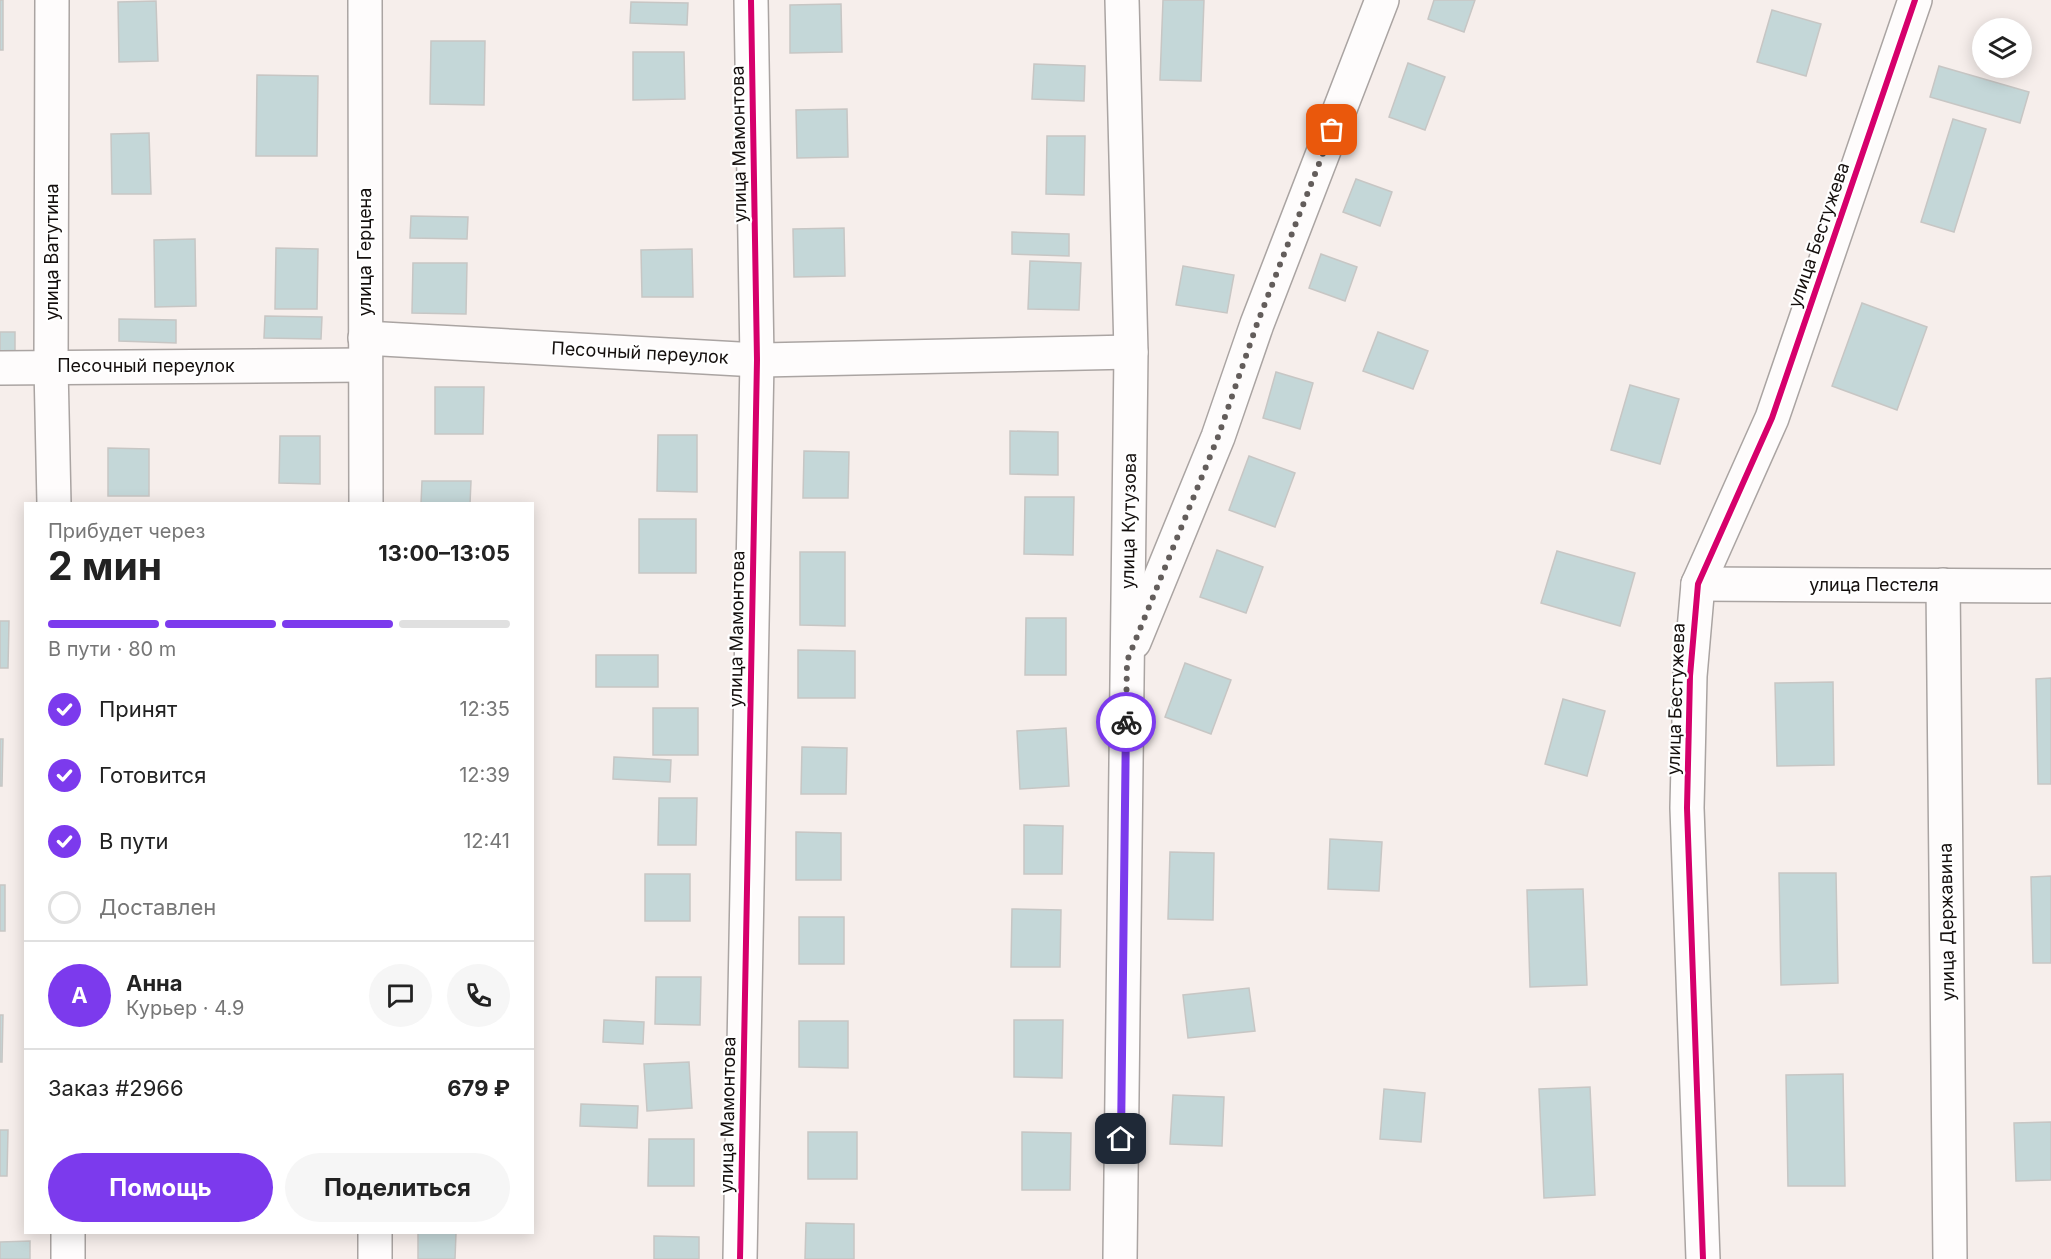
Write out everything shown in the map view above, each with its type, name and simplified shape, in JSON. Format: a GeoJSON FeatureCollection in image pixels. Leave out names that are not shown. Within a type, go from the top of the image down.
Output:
{"type":"FeatureCollection","features":[{"type":"Feature","properties":{"kind":"street","name":"улица Ватутина"},"geometry":{"type":"LineString","coordinates":[[52,0],[51,367],[54,502]]}},
{"type":"Feature","properties":{"kind":"street","name":"улица Герцена"},"geometry":{"type":"LineString","coordinates":[[365,0],[366,502]]}},
{"type":"Feature","properties":{"kind":"street","name":"улица Мамонтова"},"geometry":{"type":"LineString","coordinates":[[740,1259],[757,360],[751,0]]}},
{"type":"Feature","properties":{"kind":"street","name":"улица Кутузова"},"geometry":{"type":"LineString","coordinates":[[1120,1259],[1131,352],[1122,0]]}},
{"type":"Feature","properties":{"kind":"street"},"geometry":{"type":"LineString","coordinates":[[1127,661],[1218,437],[1257,324],[1382,0]]}},
{"type":"Feature","properties":{"kind":"street","name":"улица Бестужева"},"geometry":{"type":"LineString","coordinates":[[1703,1259],[1687,807],[1690,676],[1698,584],[1772,418],[1915,0]]}},
{"type":"Feature","properties":{"kind":"street","name":"Песочный переулок"},"geometry":{"type":"LineString","coordinates":[[0,368],[364,351],[757,360],[1131,352]]}},
{"type":"Feature","properties":{"kind":"street","name":"улица Пестеля"},"geometry":{"type":"LineString","coordinates":[[1698,584],[2051,586]]}},
{"type":"Feature","properties":{"kind":"street","name":"улица Державина"},"geometry":{"type":"LineString","coordinates":[[1943,585],[1950,1259]]}},
{"type":"Feature","properties":{"kind":"street"},"geometry":{"type":"LineString","coordinates":[[68,1234],[68,1259]]}},
{"type":"Feature","properties":{"kind":"street"},"geometry":{"type":"LineString","coordinates":[[375,1234],[375,1259]]}},
{"type":"Feature","properties":{"kind":"building"},"geometry":{"type":"Polygon","coordinates":[[[0,0],[3,0],[3,50],[0,50],[0,0]]]}},
{"type":"Feature","properties":{"kind":"building"},"geometry":{"type":"Polygon","coordinates":[[[1163,0],[1204,0],[1201,81],[1160,80],[1163,0]]]}},
{"type":"Feature","properties":{"kind":"building"},"geometry":{"type":"Polygon","coordinates":[[[1434,0],[1475,0],[1464,32],[1428,19],[1434,0]]]}},
{"type":"Feature","properties":{"kind":"building"},"geometry":{"type":"Polygon","coordinates":[[[156,1],[158,61],[119,62],[118,2],[156,1]]]}},
{"type":"Feature","properties":{"kind":"building"},"geometry":{"type":"Polygon","coordinates":[[[631,2],[688,3],[687,25],[630,23],[631,2]]]}},
{"type":"Feature","properties":{"kind":"building"},"geometry":{"type":"Polygon","coordinates":[[[841,4],[842,52],[790,53],[790,5],[841,4]]]}},
{"type":"Feature","properties":{"kind":"building"},"geometry":{"type":"Polygon","coordinates":[[[1772,10],[1821,24],[1806,76],[1757,62],[1772,10]]]}},
{"type":"Feature","properties":{"kind":"building"},"geometry":{"type":"Polygon","coordinates":[[[431,41],[485,41],[484,105],[430,104],[431,41]]]}},
{"type":"Feature","properties":{"kind":"building"},"geometry":{"type":"Polygon","coordinates":[[[633,52],[684,52],[685,99],[633,100],[633,52]]]}},
{"type":"Feature","properties":{"kind":"building"},"geometry":{"type":"Polygon","coordinates":[[[1408,63],[1445,77],[1425,130],[1389,117],[1408,63]]]}},
{"type":"Feature","properties":{"kind":"building"},"geometry":{"type":"Polygon","coordinates":[[[1034,64],[1085,66],[1084,101],[1032,99],[1034,64]]]}},
{"type":"Feature","properties":{"kind":"building"},"geometry":{"type":"Polygon","coordinates":[[[1939,66],[1972,76],[1972,78],[1981,78],[2029,92],[2020,123],[1930,97],[1939,66]]]}},
{"type":"Feature","properties":{"kind":"building"},"geometry":{"type":"Polygon","coordinates":[[[257,75],[318,76],[317,156],[256,156],[257,75]]]}},
{"type":"Feature","properties":{"kind":"building"},"geometry":{"type":"Polygon","coordinates":[[[847,109],[848,157],[797,158],[796,110],[847,109]]]}},
{"type":"Feature","properties":{"kind":"building"},"geometry":{"type":"Polygon","coordinates":[[[1953,119],[1986,129],[1954,232],[1921,222],[1953,119]]]}},
{"type":"Feature","properties":{"kind":"building"},"geometry":{"type":"Polygon","coordinates":[[[149,133],[151,194],[112,194],[111,134],[149,133]]]}},
{"type":"Feature","properties":{"kind":"building"},"geometry":{"type":"Polygon","coordinates":[[[1047,136],[1085,136],[1084,195],[1046,194],[1047,136]]]}},
{"type":"Feature","properties":{"kind":"building"},"geometry":{"type":"Polygon","coordinates":[[[1356,179],[1392,192],[1380,226],[1343,212],[1356,179]]]}},
{"type":"Feature","properties":{"kind":"building"},"geometry":{"type":"Polygon","coordinates":[[[411,216],[468,217],[467,239],[410,238],[411,216]]]}},
{"type":"Feature","properties":{"kind":"building"},"geometry":{"type":"Polygon","coordinates":[[[844,228],[845,276],[794,277],[793,229],[844,228]]]}},
{"type":"Feature","properties":{"kind":"building"},"geometry":{"type":"Polygon","coordinates":[[[1012,232],[1069,234],[1069,256],[1012,254],[1012,232]]]}},
{"type":"Feature","properties":{"kind":"building"},"geometry":{"type":"Polygon","coordinates":[[[195,239],[196,306],[155,307],[154,240],[195,239]]]}},
{"type":"Feature","properties":{"kind":"building"},"geometry":{"type":"Polygon","coordinates":[[[276,248],[318,249],[317,309],[275,309],[276,248]]]}},
{"type":"Feature","properties":{"kind":"building"},"geometry":{"type":"Polygon","coordinates":[[[692,249],[693,297],[642,297],[641,250],[692,249]]]}},
{"type":"Feature","properties":{"kind":"building"},"geometry":{"type":"Polygon","coordinates":[[[1321,254],[1357,267],[1345,301],[1309,288],[1321,254]]]}},
{"type":"Feature","properties":{"kind":"building"},"geometry":{"type":"Polygon","coordinates":[[[1030,261],[1081,263],[1079,310],[1028,309],[1030,261]]]}},
{"type":"Feature","properties":{"kind":"building"},"geometry":{"type":"Polygon","coordinates":[[[413,263],[467,263],[466,314],[412,313],[413,263]]]}},
{"type":"Feature","properties":{"kind":"building"},"geometry":{"type":"Polygon","coordinates":[[[1183,266],[1234,275],[1227,313],[1176,305],[1183,266]]]}},
{"type":"Feature","properties":{"kind":"building"},"geometry":{"type":"Polygon","coordinates":[[[1862,303],[1927,327],[1897,410],[1832,386],[1862,303]]]}},
{"type":"Feature","properties":{"kind":"building"},"geometry":{"type":"Polygon","coordinates":[[[265,316],[322,317],[321,339],[264,338],[265,316]]]}},
{"type":"Feature","properties":{"kind":"building"},"geometry":{"type":"Polygon","coordinates":[[[119,319],[176,320],[176,343],[119,341],[119,319]]]}},
{"type":"Feature","properties":{"kind":"building"},"geometry":{"type":"Polygon","coordinates":[[[0,332],[15,332],[15,354],[0,354],[0,332]]]}},
{"type":"Feature","properties":{"kind":"building"},"geometry":{"type":"Polygon","coordinates":[[[1378,332],[1428,351],[1413,389],[1363,371],[1378,332]]]}},
{"type":"Feature","properties":{"kind":"building"},"geometry":{"type":"Polygon","coordinates":[[[1276,372],[1313,383],[1300,429],[1263,418],[1276,372]]]}},
{"type":"Feature","properties":{"kind":"building"},"geometry":{"type":"Polygon","coordinates":[[[1630,385],[1679,399],[1660,464],[1611,450],[1630,385]]]}},
{"type":"Feature","properties":{"kind":"building"},"geometry":{"type":"Polygon","coordinates":[[[435,387],[484,387],[483,434],[435,434],[435,387]]]}},
{"type":"Feature","properties":{"kind":"building"},"geometry":{"type":"Polygon","coordinates":[[[1010,431],[1058,432],[1058,475],[1010,474],[1010,431]]]}},
{"type":"Feature","properties":{"kind":"building"},"geometry":{"type":"Polygon","coordinates":[[[658,435],[697,435],[697,492],[657,491],[658,435]]]}},
{"type":"Feature","properties":{"kind":"building"},"geometry":{"type":"Polygon","coordinates":[[[280,436],[320,436],[320,484],[279,483],[280,436]]]}},
{"type":"Feature","properties":{"kind":"building"},"geometry":{"type":"Polygon","coordinates":[[[108,448],[149,449],[149,496],[108,496],[108,448]]]}},
{"type":"Feature","properties":{"kind":"building"},"geometry":{"type":"Polygon","coordinates":[[[804,451],[849,452],[848,498],[803,498],[804,451]]]}},
{"type":"Feature","properties":{"kind":"building"},"geometry":{"type":"Polygon","coordinates":[[[1249,456],[1295,473],[1275,527],[1229,510],[1249,456]]]}},
{"type":"Feature","properties":{"kind":"building"},"geometry":{"type":"Polygon","coordinates":[[[422,481],[471,481],[470,502],[421,502],[422,481]]]}},
{"type":"Feature","properties":{"kind":"building"},"geometry":{"type":"Polygon","coordinates":[[[1025,497],[1074,497],[1073,555],[1024,554],[1025,497]]]}},
{"type":"Feature","properties":{"kind":"building"},"geometry":{"type":"Polygon","coordinates":[[[639,519],[696,519],[696,573],[639,573],[639,519]]]}},
{"type":"Feature","properties":{"kind":"building"},"geometry":{"type":"Polygon","coordinates":[[[1217,550],[1263,567],[1246,613],[1200,597],[1217,550]]]}},
{"type":"Feature","properties":{"kind":"building"},"geometry":{"type":"Polygon","coordinates":[[[1557,551],[1635,573],[1620,626],[1541,603],[1557,551]]]}},
{"type":"Feature","properties":{"kind":"building"},"geometry":{"type":"Polygon","coordinates":[[[800,552],[845,552],[845,626],[800,625],[800,552]]]}},
{"type":"Feature","properties":{"kind":"building"},"geometry":{"type":"Polygon","coordinates":[[[1026,618],[1066,618],[1066,675],[1025,675],[1026,618]]]}},
{"type":"Feature","properties":{"kind":"building"},"geometry":{"type":"Polygon","coordinates":[[[0,621],[9,621],[8,668],[0,668],[0,621]]]}},
{"type":"Feature","properties":{"kind":"building"},"geometry":{"type":"Polygon","coordinates":[[[798,650],[855,651],[855,698],[798,698],[798,650]]]}},
{"type":"Feature","properties":{"kind":"building"},"geometry":{"type":"Polygon","coordinates":[[[596,655],[658,655],[658,687],[596,687],[596,655]]]}},
{"type":"Feature","properties":{"kind":"building"},"geometry":{"type":"Polygon","coordinates":[[[1185,663],[1231,680],[1211,734],[1165,717],[1185,663]]]}},
{"type":"Feature","properties":{"kind":"building"},"geometry":{"type":"Polygon","coordinates":[[[2051,678],[2051,784],[2038,784],[2036,679],[2051,678]]]}},
{"type":"Feature","properties":{"kind":"building"},"geometry":{"type":"Polygon","coordinates":[[[1833,682],[1834,765],[1777,766],[1775,683],[1833,682]]]}},
{"type":"Feature","properties":{"kind":"building"},"geometry":{"type":"Polygon","coordinates":[[[1563,699],[1605,711],[1587,776],[1545,764],[1563,699]]]}},
{"type":"Feature","properties":{"kind":"building"},"geometry":{"type":"Polygon","coordinates":[[[653,708],[698,708],[698,755],[653,755],[653,708]]]}},
{"type":"Feature","properties":{"kind":"building"},"geometry":{"type":"Polygon","coordinates":[[[1066,728],[1069,786],[1020,789],[1017,731],[1066,728]]]}},
{"type":"Feature","properties":{"kind":"building"},"geometry":{"type":"Polygon","coordinates":[[[0,739],[3,739],[2,786],[0,786],[0,739]]]}},
{"type":"Feature","properties":{"kind":"building"},"geometry":{"type":"Polygon","coordinates":[[[802,747],[847,748],[846,794],[801,794],[802,747]]]}},
{"type":"Feature","properties":{"kind":"building"},"geometry":{"type":"Polygon","coordinates":[[[614,757],[671,760],[670,782],[613,779],[614,757]]]}},
{"type":"Feature","properties":{"kind":"building"},"geometry":{"type":"Polygon","coordinates":[[[659,798],[697,798],[696,845],[658,845],[659,798]]]}},
{"type":"Feature","properties":{"kind":"building"},"geometry":{"type":"Polygon","coordinates":[[[1024,825],[1063,826],[1062,874],[1024,874],[1024,825]]]}},
{"type":"Feature","properties":{"kind":"building"},"geometry":{"type":"Polygon","coordinates":[[[796,832],[841,833],[841,880],[796,880],[796,832]]]}},
{"type":"Feature","properties":{"kind":"building"},"geometry":{"type":"Polygon","coordinates":[[[1330,839],[1382,842],[1379,891],[1328,889],[1330,839]]]}},
{"type":"Feature","properties":{"kind":"building"},"geometry":{"type":"Polygon","coordinates":[[[1170,852],[1214,853],[1213,920],[1168,919],[1170,852]]]}},
{"type":"Feature","properties":{"kind":"building"},"geometry":{"type":"Polygon","coordinates":[[[1779,873],[1836,873],[1838,983],[1781,985],[1779,873]]]}},
{"type":"Feature","properties":{"kind":"building"},"geometry":{"type":"Polygon","coordinates":[[[645,874],[690,874],[690,921],[645,921],[645,874]]]}},
{"type":"Feature","properties":{"kind":"building"},"geometry":{"type":"Polygon","coordinates":[[[2051,876],[2051,963],[2033,963],[2031,877],[2051,876]]]}},
{"type":"Feature","properties":{"kind":"building"},"geometry":{"type":"Polygon","coordinates":[[[0,885],[5,885],[5,931],[0,931],[0,885]]]}},
{"type":"Feature","properties":{"kind":"building"},"geometry":{"type":"Polygon","coordinates":[[[1583,889],[1587,985],[1530,987],[1527,890],[1583,889]]]}},
{"type":"Feature","properties":{"kind":"building"},"geometry":{"type":"Polygon","coordinates":[[[1012,909],[1061,910],[1060,967],[1011,967],[1012,909]]]}},
{"type":"Feature","properties":{"kind":"building"},"geometry":{"type":"Polygon","coordinates":[[[799,917],[844,917],[844,964],[799,964],[799,917]]]}},
{"type":"Feature","properties":{"kind":"building"},"geometry":{"type":"Polygon","coordinates":[[[656,977],[701,977],[700,1025],[655,1024],[656,977]]]}},
{"type":"Feature","properties":{"kind":"building"},"geometry":{"type":"Polygon","coordinates":[[[1249,988],[1255,1031],[1188,1038],[1183,995],[1249,988]]]}},
{"type":"Feature","properties":{"kind":"building"},"geometry":{"type":"Polygon","coordinates":[[[0,1015],[3,1015],[2,1062],[0,1062],[0,1015]]]}},
{"type":"Feature","properties":{"kind":"building"},"geometry":{"type":"Polygon","coordinates":[[[604,1020],[644,1022],[643,1044],[603,1042],[604,1020]]]}},
{"type":"Feature","properties":{"kind":"building"},"geometry":{"type":"Polygon","coordinates":[[[1014,1020],[1063,1020],[1062,1078],[1014,1077],[1014,1020]]]}},
{"type":"Feature","properties":{"kind":"building"},"geometry":{"type":"Polygon","coordinates":[[[799,1021],[848,1021],[848,1068],[799,1067],[799,1021]]]}},
{"type":"Feature","properties":{"kind":"building"},"geometry":{"type":"Polygon","coordinates":[[[689,1062],[692,1108],[647,1111],[644,1064],[689,1062]]]}},
{"type":"Feature","properties":{"kind":"building"},"geometry":{"type":"Polygon","coordinates":[[[1843,1074],[1845,1186],[1788,1186],[1786,1075],[1843,1074]]]}},
{"type":"Feature","properties":{"kind":"building"},"geometry":{"type":"Polygon","coordinates":[[[1590,1087],[1595,1195],[1544,1198],[1539,1089],[1590,1087]]]}},
{"type":"Feature","properties":{"kind":"building"},"geometry":{"type":"Polygon","coordinates":[[[1384,1089],[1425,1093],[1421,1142],[1380,1139],[1384,1089]]]}},
{"type":"Feature","properties":{"kind":"building"},"geometry":{"type":"Polygon","coordinates":[[[1173,1095],[1224,1097],[1222,1146],[1170,1144],[1173,1095]]]}},
{"type":"Feature","properties":{"kind":"building"},"geometry":{"type":"Polygon","coordinates":[[[581,1104],[638,1106],[637,1128],[580,1126],[581,1104]]]}},
{"type":"Feature","properties":{"kind":"building"},"geometry":{"type":"Polygon","coordinates":[[[2051,1122],[2051,1180],[2016,1181],[2014,1123],[2051,1122]]]}},
{"type":"Feature","properties":{"kind":"building"},"geometry":{"type":"Polygon","coordinates":[[[0,1130],[8,1130],[7,1176],[0,1176],[0,1130]]]}},
{"type":"Feature","properties":{"kind":"building"},"geometry":{"type":"Polygon","coordinates":[[[808,1132],[857,1132],[857,1179],[808,1179],[808,1132]]]}},
{"type":"Feature","properties":{"kind":"building"},"geometry":{"type":"Polygon","coordinates":[[[1022,1132],[1071,1133],[1070,1190],[1022,1190],[1022,1132]]]}},
{"type":"Feature","properties":{"kind":"building"},"geometry":{"type":"Polygon","coordinates":[[[649,1139],[694,1139],[694,1186],[648,1186],[649,1139]]]}},
{"type":"Feature","properties":{"kind":"building"},"geometry":{"type":"Polygon","coordinates":[[[806,1223],[854,1224],[854,1259],[805,1259],[806,1223]]]}},
{"type":"Feature","properties":{"kind":"building"},"geometry":{"type":"Polygon","coordinates":[[[418,1234],[456,1234],[455,1259],[418,1259],[418,1234]]]}},
{"type":"Feature","properties":{"kind":"building"},"geometry":{"type":"Polygon","coordinates":[[[654,1236],[699,1237],[699,1259],[654,1259],[654,1236]]]}},
{"type":"Feature","properties":{"kind":"building"},"geometry":{"type":"Polygon","coordinates":[[[30,1241],[30,1259],[0,1259],[0,1242],[30,1241]]]}},
{"type":"Feature","properties":{"kind":"cycle path"},"geometry":{"type":"LineString","coordinates":[[740,1259],[757,360],[751,0]]}},
{"type":"Feature","properties":{"kind":"cycle path"},"geometry":{"type":"LineString","coordinates":[[1703,1259],[1687,808],[1690,676],[1698,584],[1772,418],[1915,0]]}},
{"type":"Feature","properties":{"kind":"way so far"},"geometry":{"type":"LineString","coordinates":[[1126,722],[1127,661],[1218,437],[1257,324],[1332,130]]}},
{"type":"Feature","properties":{"kind":"route"},"geometry":{"type":"LineString","coordinates":[[1121,1139],[1126,722]]}}]}
